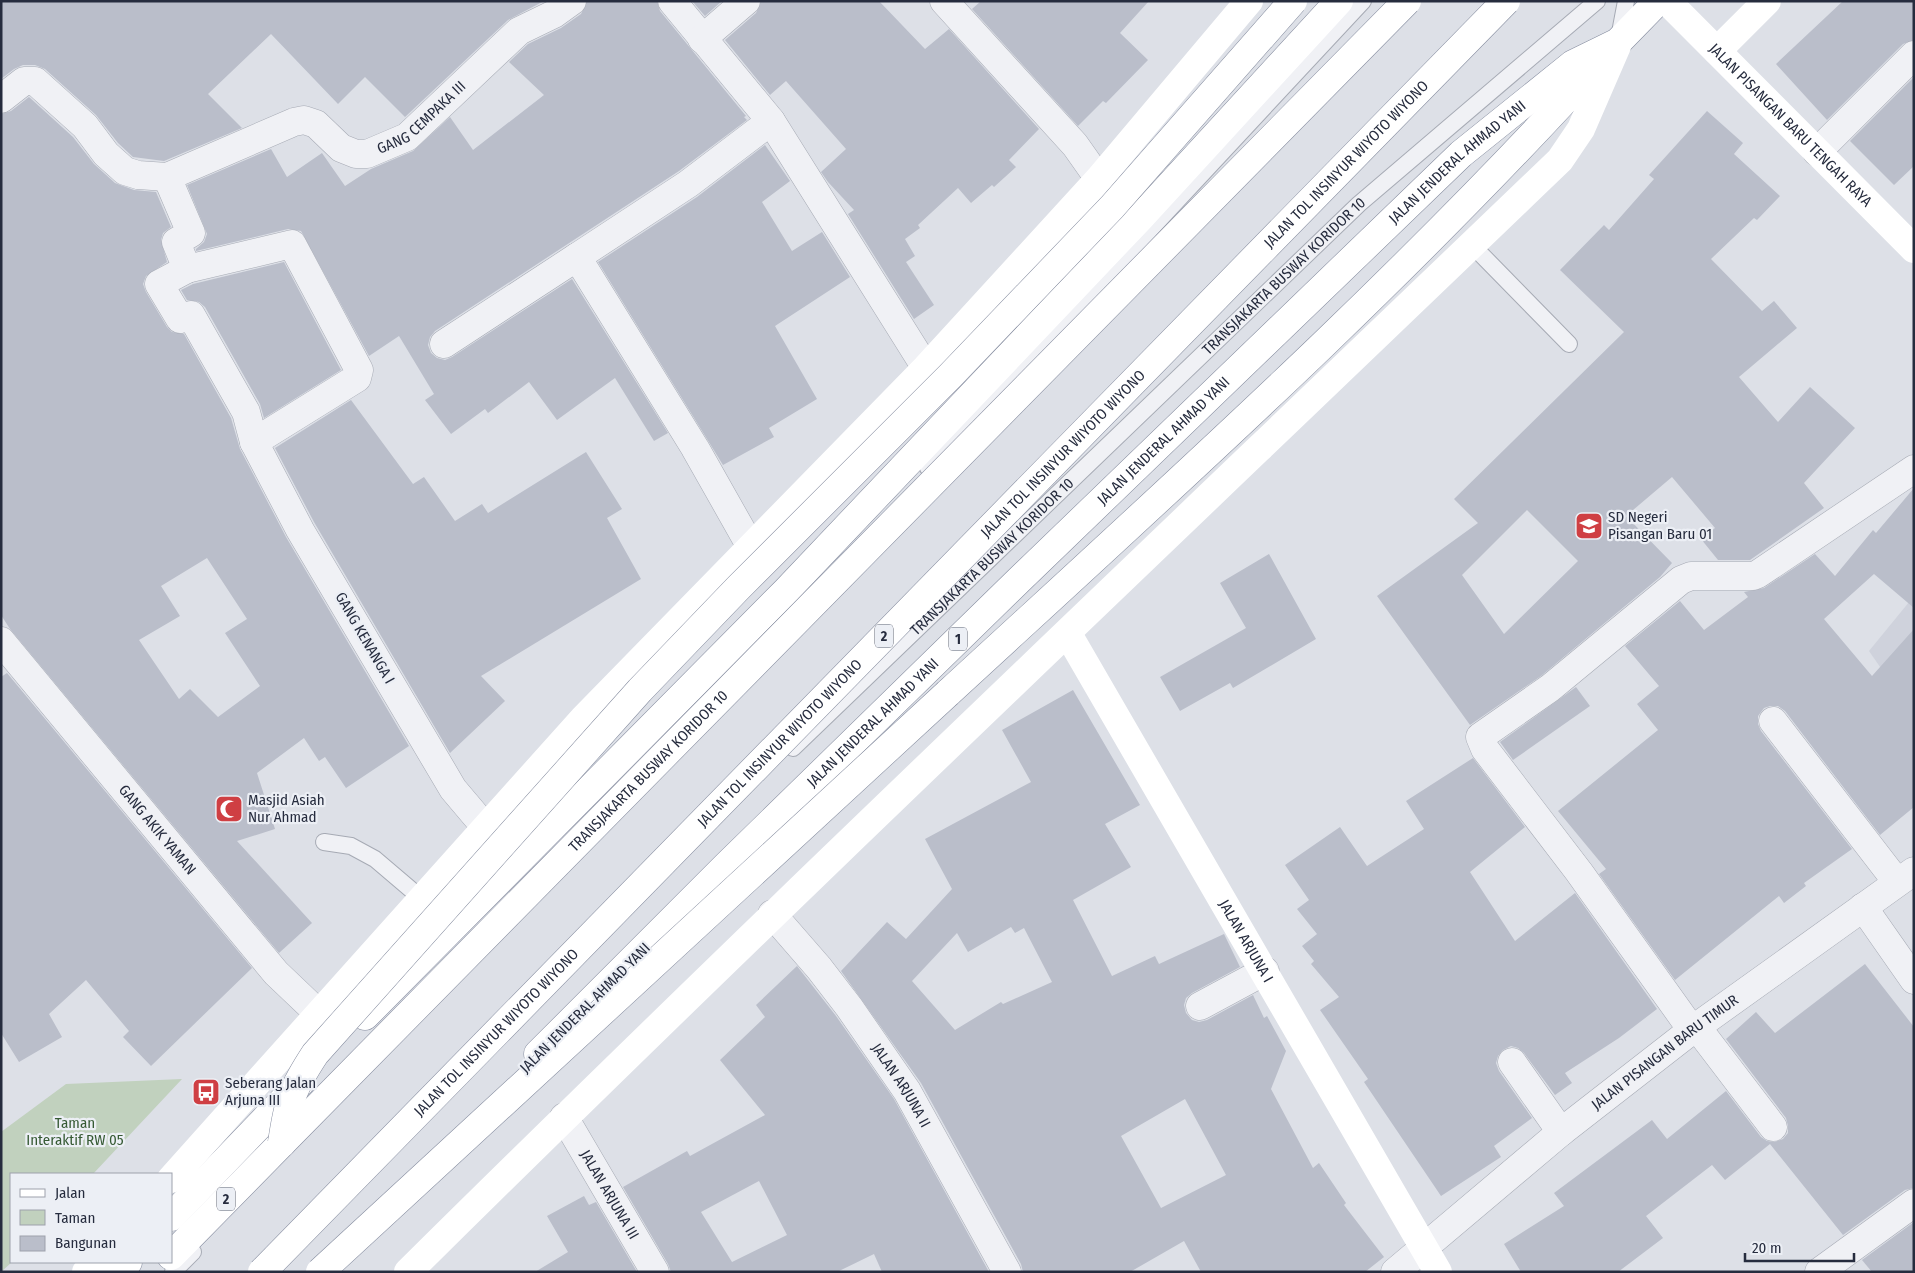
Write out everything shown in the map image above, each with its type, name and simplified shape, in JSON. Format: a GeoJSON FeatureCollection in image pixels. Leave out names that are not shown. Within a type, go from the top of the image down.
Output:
{"type":"FeatureCollection","features":[{"type":"Feature","properties":{"kind":"main road"},"geometry":{"type":"LineString","coordinates":[[172,1178],[583,719],[926,368],[1099,180],[1249,1]]}},
{"type":"Feature","properties":{"kind":"main road"},"geometry":{"type":"LineString","coordinates":[[282,1143],[287,1105],[295,1084],[314,1054],[640,690],[738,588],[950,376],[1112,207],[1293,1]]}},
{"type":"Feature","properties":{"kind":"main road"},"geometry":{"type":"LineString","coordinates":[[172,1216],[378,1003],[786,591],[1140,218],[1339,1]]}},
{"type":"Feature","properties":{"kind":"main road","name":"2"},"geometry":{"type":"LineString","coordinates":[[172,1255],[1407,1]]}},
{"type":"Feature","properties":{"kind":"main road","name":"JALAN TOL INSINYUR WIYOTO WIYONO"},"geometry":{"type":"LineString","coordinates":[[262,1272],[1506,1]]}},
{"type":"Feature","properties":{"kind":"main road","name":"JALAN JENDERAL AHMAD YANI"},"geometry":{"type":"LineString","coordinates":[[330,1272],[514,1079],[726,866],[1018,581],[1461,154],[1573,64],[1618,42],[1658,1]]}},
{"type":"Feature","properties":{"kind":"main road","name":"JALAN PISANGAN BARU TENGAH RAYA"},"geometry":{"type":"LineString","coordinates":[[1667,1],[1914,249]]}},
{"type":"Feature","properties":{"kind":"main road"},"geometry":{"type":"LineString","coordinates":[[1717,51],[1767,1]]}},
{"type":"Feature","properties":{"kind":"main road"},"geometry":{"type":"LineString","coordinates":[[320,1272],[1257,408],[1542,126],[1618,42]]}},
{"type":"Feature","properties":{"kind":"main road","name":"JALAN JENDERAL AHMAD YANI"},"geometry":{"type":"LineString","coordinates":[[408,1272],[772,914],[1068,634],[1560,160],[1581,129],[1618,42]]}},
{"type":"Feature","properties":{"kind":"main road","name":"JALAN ARJUNA I"},"geometry":{"type":"LineString","coordinates":[[1068,634],[1266,971],[1426,1247],[1438,1272]]}},
{"type":"Feature","properties":{"kind":"main road"},"geometry":{"type":"LineString","coordinates":[[118,1272],[127,1263]]}},
{"type":"Feature","properties":{"kind":"main road"},"geometry":{"type":"LineString","coordinates":[[156,1272],[165,1263]]}},
{"type":"Feature","properties":{"kind":"street","name":"GANG CEMPAKA III"},"geometry":{"type":"LineString","coordinates":[[167,177],[294,122],[304,120],[316,124],[341,148],[356,154],[367,154],[407,137],[519,31],[554,14],[572,1]]}},
{"type":"Feature","properties":{"kind":"street"},"geometry":{"type":"LineString","coordinates":[[672,1],[771,121],[926,368]]}},
{"type":"Feature","properties":{"kind":"street"},"geometry":{"type":"LineString","coordinates":[[702,39],[746,1]]}},
{"type":"Feature","properties":{"kind":"street"},"geometry":{"type":"LineString","coordinates":[[944,1],[1075,145],[1099,180]]}},
{"type":"Feature","properties":{"kind":"street"},"geometry":{"type":"LineString","coordinates":[[1818,152],[1914,55]]}},
{"type":"Feature","properties":{"kind":"street"},"geometry":{"type":"LineString","coordinates":[[1,99],[24,81],[35,81],[85,126],[106,154],[125,171],[138,175],[167,177],[191,233],[176,242],[187,269]]}},
{"type":"Feature","properties":{"kind":"street"},"geometry":{"type":"LineString","coordinates":[[444,344],[578,258],[688,184],[771,121]]}},
{"type":"Feature","properties":{"kind":"street","name":"GANG KENANGA I"},"geometry":{"type":"LineString","coordinates":[[254,442],[357,378],[359,370],[292,244],[187,269],[160,284],[180,319],[191,315],[246,412],[254,442],[300,530],[452,789],[486,828]]}},
{"type":"Feature","properties":{"kind":"street"},"geometry":{"type":"LineString","coordinates":[[578,258],[696,448],[751,547]]}},
{"type":"Feature","properties":{"kind":"street"},"geometry":{"type":"LineString","coordinates":[[1773,1127],[1694,1028],[1485,749],[1480,737],[1550,688],[1681,580],[1691,576],[1753,576],[1758,574],[1914,469]]}},
{"type":"Feature","properties":{"kind":"street","name":"GANG AKIK YAMAN"},"geometry":{"type":"LineString","coordinates":[[1,641],[276,973],[318,1013]]}},
{"type":"Feature","properties":{"kind":"street"},"geometry":{"type":"LineString","coordinates":[[1773,721],[1905,877]]}},
{"type":"Feature","properties":{"kind":"street","name":"JALAN PISANGAN BARU TIMUR"},"geometry":{"type":"LineString","coordinates":[[1395,1272],[1561,1132],[1694,1028],[1905,877]]}},
{"type":"Feature","properties":{"kind":"street"},"geometry":{"type":"LineString","coordinates":[[1864,907],[1914,980]]}},
{"type":"Feature","properties":{"kind":"street","name":"JALAN ARJUNA II"},"geometry":{"type":"LineString","coordinates":[[772,914],[819,968],[849,1007],[907,1090],[1007,1272]]}},
{"type":"Feature","properties":{"kind":"street"},"geometry":{"type":"LineString","coordinates":[[1200,1006],[1266,971]]}},
{"type":"Feature","properties":{"kind":"street"},"geometry":{"type":"LineString","coordinates":[[1512,1062],[1561,1132]]}},
{"type":"Feature","properties":{"kind":"street","name":"JALAN ARJUNA III"},"geometry":{"type":"LineString","coordinates":[[564,1117],[655,1272]]}},
{"type":"Feature","properties":{"kind":"street"},"geometry":{"type":"LineString","coordinates":[[1819,1272],[1914,1202]]}},
{"type":"Feature","properties":{"kind":"lane","name":"TRANSJAKARTA BUSWAY KORIDOR 10"},"geometry":{"type":"LineString","coordinates":[[173,1272],[461,971],[1363,1]]}},
{"type":"Feature","properties":{"kind":"lane","name":"TRANSJAKARTA BUSWAY KORIDOR 10"},"geometry":{"type":"LineString","coordinates":[[248,1272],[1359,204],[1597,1]]}},
{"type":"Feature","properties":{"kind":"lane"},"geometry":{"type":"LineString","coordinates":[[1618,42],[1626,1]]}},
{"type":"Feature","properties":{"kind":"lane"},"geometry":{"type":"LineString","coordinates":[[1472,245],[1569,344]]}},
{"type":"Feature","properties":{"kind":"lane"},"geometry":{"type":"LineString","coordinates":[[324,842],[351,846],[375,859],[422,898]]}},
{"type":"Feature","properties":{"kind":"shaded area"},"geometry":{"type":"Polygon","coordinates":[[[1914,596],[1914,716],[1869,651],[1914,596]]]}},
{"type":"Feature","properties":{"kind":"green space","name":"Taman Interaktif RW 05"},"geometry":{"type":"Polygon","coordinates":[[[182,1079],[94,1173],[10,1173],[11,1263],[1,1272],[1,1132],[66,1084],[182,1079]]]}},
{"type":"Feature","properties":{"kind":"building"},"geometry":{"type":"Polygon","coordinates":[[[1,1],[544,1],[508,20],[405,117],[365,77],[338,104],[271,34],[208,94],[242,128],[164,161],[133,157],[118,143],[96,115],[45,69],[35,65],[23,65],[1,79],[1,1]]]}},
{"type":"Feature","properties":{"kind":"building"},"geometry":{"type":"Polygon","coordinates":[[[587,1],[657,1],[660,11],[746,116],[744,117],[747,120],[679,171],[435,331],[430,337],[428,345],[431,353],[437,358],[445,360],[452,357],[572,279],[668,433],[654,441],[615,378],[557,420],[529,382],[488,413],[485,409],[451,434],[425,400],[434,394],[399,336],[369,356],[301,231],[288,229],[196,251],[204,242],[207,234],[187,185],[271,149],[287,177],[322,153],[345,186],[371,169],[413,151],[450,117],[473,150],[544,95],[509,62],[528,44],[561,28],[581,14],[587,1]]]}},
{"type":"Feature","properties":{"kind":"building"},"geometry":{"type":"Polygon","coordinates":[[[692,1],[722,1],[705,16],[692,1]]]}},
{"type":"Feature","properties":{"kind":"building"},"geometry":{"type":"Polygon","coordinates":[[[761,1],[879,1],[925,49],[949,29],[1039,129],[1009,160],[1016,167],[994,187],[992,185],[971,203],[958,188],[918,225],[920,228],[905,239],[915,256],[906,262],[934,305],[914,319],[848,214],[854,210],[821,172],[846,149],[786,81],[770,95],[725,40],[756,13],[761,1]]]}},
{"type":"Feature","properties":{"kind":"building"},"geometry":{"type":"Polygon","coordinates":[[[981,1],[1149,1],[1120,33],[1148,60],[1106,103],[1103,101],[1078,126],[972,9],[981,1]]]}},
{"type":"Feature","properties":{"kind":"building"},"geometry":{"type":"Polygon","coordinates":[[[1843,1],[1914,1],[1914,40],[1903,44],[1827,120],[1776,64],[1843,1]]]}},
{"type":"Feature","properties":{"kind":"building"},"geometry":{"type":"Polygon","coordinates":[[[1914,77],[1914,166],[1894,185],[1850,141],[1914,77]]]}},
{"type":"Feature","properties":{"kind":"building"},"geometry":{"type":"Polygon","coordinates":[[[29,97],[73,137],[94,164],[115,183],[134,190],[156,192],[171,227],[163,233],[161,240],[167,262],[146,276],[143,284],[146,292],[167,327],[172,332],[184,334],[231,418],[240,449],[286,537],[409,746],[346,788],[325,757],[319,761],[304,738],[257,773],[275,829],[237,841],[312,923],[279,953],[10,629],[1,615],[1,114],[11,111],[29,97]],[[207,558],[161,586],[180,616],[139,640],[179,699],[190,689],[218,717],[260,686],[225,633],[247,619],[207,558]]]}},
{"type":"Feature","properties":{"kind":"building"},"geometry":{"type":"Polygon","coordinates":[[[1707,111],[1743,143],[1734,154],[1780,196],[1757,220],[1754,218],[1711,259],[1762,311],[1774,301],[1797,328],[1739,377],[1778,422],[1810,387],[1855,428],[1804,483],[1824,508],[1750,560],[1718,560],[1701,539],[1715,528],[1672,477],[1626,516],[1672,563],[1660,577],[1541,676],[1470,725],[1377,596],[1478,523],[1454,499],[1624,332],[1560,270],[1604,225],[1609,230],[1654,179],[1649,175],[1707,111]],[[1527,510],[1462,575],[1504,634],[1578,561],[1527,510]]]}},
{"type":"Feature","properties":{"kind":"building"},"geometry":{"type":"Polygon","coordinates":[[[765,145],[790,181],[762,202],[792,251],[822,232],[850,277],[775,326],[817,399],[769,428],[774,437],[723,465],[598,262],[697,197],[765,145]]]}},
{"type":"Feature","properties":{"kind":"building"},"geometry":{"type":"Polygon","coordinates":[[[284,262],[341,370],[264,418],[260,404],[205,307],[199,302],[187,300],[181,290],[193,284],[284,262]]]}},
{"type":"Feature","properties":{"kind":"building"},"geometry":{"type":"Polygon","coordinates":[[[351,400],[413,484],[424,477],[455,521],[482,504],[488,513],[586,452],[622,509],[607,518],[641,579],[481,676],[505,701],[450,753],[314,522],[275,448],[351,400]]]}},
{"type":"Feature","properties":{"kind":"building"},"geometry":{"type":"Polygon","coordinates":[[[1914,488],[1914,608],[1874,574],[1824,619],[1872,676],[1914,629],[1914,807],[1880,835],[1785,711],[1778,706],[1764,708],[1758,716],[1758,724],[1761,731],[1852,849],[1804,883],[1806,886],[1784,903],[1779,896],[1675,980],[1599,874],[1606,869],[1558,811],[1658,730],[1637,704],[1659,686],[1625,646],[1680,601],[1704,630],[1748,597],[1744,592],[1764,588],[1815,554],[1835,576],[1873,530],[1876,533],[1914,488]]]}},
{"type":"Feature","properties":{"kind":"building"},"geometry":{"type":"Polygon","coordinates":[[[1269,554],[1316,639],[1233,688],[1230,683],[1180,711],[1160,677],[1246,628],[1220,583],[1269,554]]]}},
{"type":"Feature","properties":{"kind":"building"},"geometry":{"type":"Polygon","coordinates":[[[7,673],[252,968],[151,1066],[123,1037],[129,1031],[86,980],[49,1014],[62,1037],[19,1062],[1,1033],[1,677],[7,673]]]}},
{"type":"Feature","properties":{"kind":"building"},"geometry":{"type":"Polygon","coordinates":[[[1576,687],[1590,706],[1513,760],[1500,742],[1576,687]]]}},
{"type":"Feature","properties":{"kind":"building"},"geometry":{"type":"Polygon","coordinates":[[[1073,690],[1140,805],[1105,824],[1131,867],[1073,900],[1112,976],[1155,956],[1159,964],[1224,934],[1240,967],[1186,998],[1184,1005],[1186,1013],[1192,1020],[1199,1022],[1207,1020],[1253,995],[1264,1018],[1267,1016],[1286,1051],[1271,1089],[1313,1168],[1319,1163],[1346,1203],[1344,1205],[1384,1257],[1365,1272],[1201,1272],[1184,1241],[1130,1272],[1023,1272],[1021,1264],[921,1083],[841,971],[887,922],[906,939],[952,889],[925,839],[1031,782],[1002,730],[1073,690]],[[1011,927],[968,952],[957,933],[912,981],[955,1030],[1001,1002],[1003,1004],[1052,982],[1024,928],[1015,933],[1011,927]],[[1185,1099],[1121,1136],[1161,1208],[1226,1175],[1185,1099]]]}},
{"type":"Feature","properties":{"kind":"building"},"geometry":{"type":"Polygon","coordinates":[[[1473,758],[1525,827],[1470,872],[1515,941],[1575,893],[1657,1009],[1619,1038],[1565,1073],[1572,1083],[1555,1095],[1524,1053],[1518,1048],[1511,1046],[1503,1050],[1498,1056],[1496,1063],[1499,1071],[1532,1118],[1494,1146],[1501,1157],[1441,1196],[1364,1082],[1368,1079],[1320,1010],[1339,997],[1311,964],[1314,961],[1302,946],[1317,934],[1297,909],[1309,900],[1285,865],[1340,827],[1367,866],[1424,829],[1406,801],[1473,758]]]}},
{"type":"Feature","properties":{"kind":"building"},"geometry":{"type":"Polygon","coordinates":[[[1865,964],[1914,1027],[1914,1188],[1905,1190],[1843,1235],[1770,1144],[1725,1180],[1712,1165],[1646,1216],[1663,1238],[1618,1272],[1521,1272],[1504,1244],[1564,1206],[1554,1193],[1652,1120],[1667,1139],[1726,1091],[1761,1137],[1767,1141],[1774,1142],[1783,1139],[1788,1133],[1786,1118],[1726,1039],[1756,1012],[1775,1033],[1865,964]]]}},
{"type":"Feature","properties":{"kind":"building"},"geometry":{"type":"Polygon","coordinates":[[[797,966],[836,1016],[894,1099],[989,1272],[882,1272],[874,1254],[837,1272],[671,1272],[623,1187],[687,1151],[690,1156],[765,1115],[720,1060],[765,1017],[756,1005],[797,966]],[[759,1181],[701,1212],[732,1262],[787,1235],[759,1181]]]}},
{"type":"Feature","properties":{"kind":"building"},"geometry":{"type":"Polygon","coordinates":[[[584,1196],[589,1205],[596,1202],[637,1272],[535,1272],[568,1252],[547,1216],[584,1196]]]}},
{"type":"Feature","properties":{"kind":"building"},"geometry":{"type":"Polygon","coordinates":[[[1914,1222],[1914,1272],[1872,1272],[1862,1260],[1914,1222]]]}},
{"type":"Feature","properties":{"kind":"place","name":"SD Negeri Pisangan Baru 01"},"geometry":{"type":"Point","coordinates":[1589,526]}},
{"type":"Feature","properties":{"kind":"place","name":"Masjid Asiah Nur Ahmad"},"geometry":{"type":"Point","coordinates":[229,809]}},
{"type":"Feature","properties":{"kind":"place","name":"Seberang Jalan Arjuna III"},"geometry":{"type":"Point","coordinates":[206,1092]}}]}
